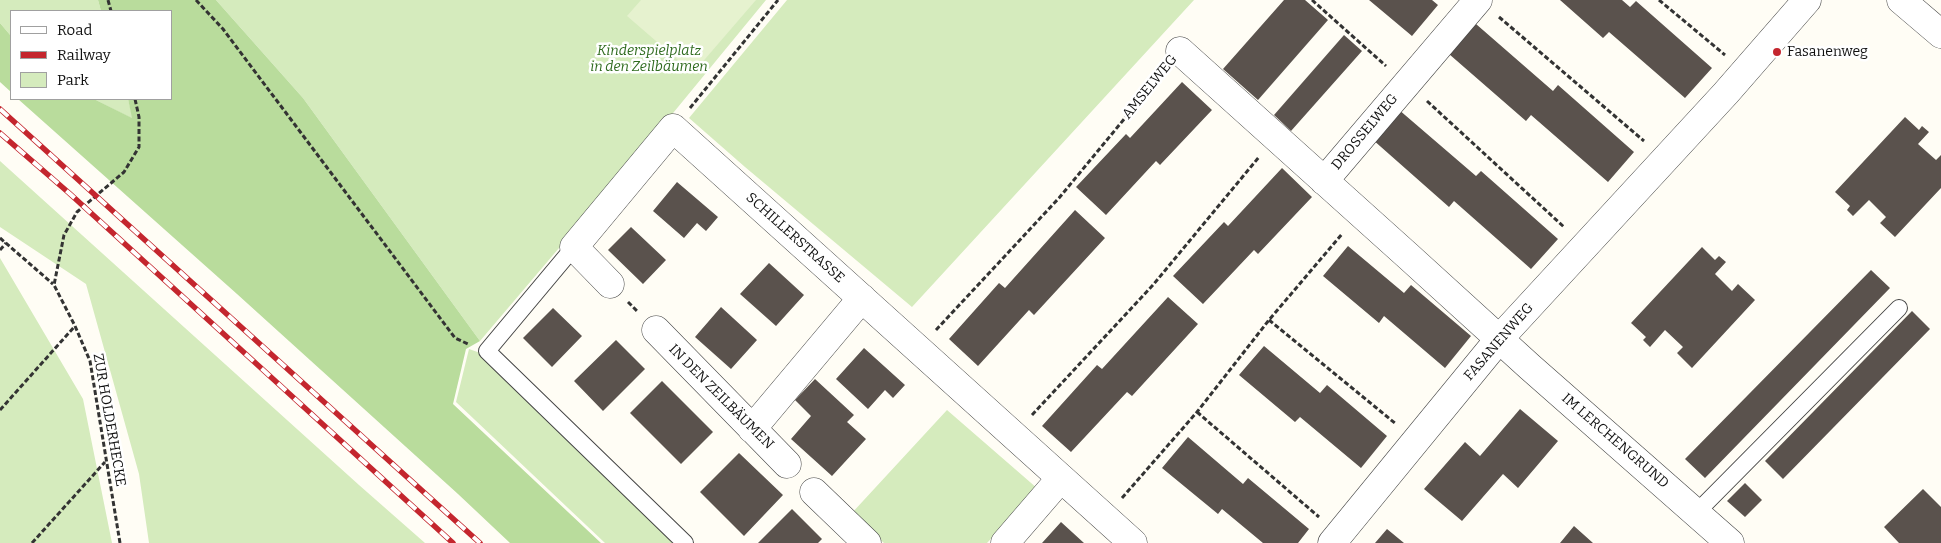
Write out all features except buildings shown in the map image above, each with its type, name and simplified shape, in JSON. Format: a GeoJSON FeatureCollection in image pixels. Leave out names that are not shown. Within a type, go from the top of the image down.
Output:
{"type":"FeatureCollection","features":[{"type":"Feature","properties":{"kind":"street","name":"FASANENWEG"},"geometry":{"type":"LineString","coordinates":[[1336,539],[1500,338],[1664,158],[1726,93],[1807,0]]}},
{"type":"Feature","properties":{"kind":"street"},"geometry":{"type":"LineString","coordinates":[[1901,0],[1941,34]]}},
{"type":"Feature","properties":{"kind":"street","name":"DROSSELWEG"},"geometry":{"type":"LineString","coordinates":[[1324,181],[1406,83],[1486,6]]}},
{"type":"Feature","properties":{"kind":"street","name":"AMSELWEG"},"geometry":{"type":"LineString","coordinates":[[1180,51],[1500,338]]}},
{"type":"Feature","properties":{"kind":"street"},"geometry":{"type":"LineString","coordinates":[[610,284],[574,247],[673,128]]}},
{"type":"Feature","properties":{"kind":"street","name":"SCHILLERSTRASSE"},"geometry":{"type":"LineString","coordinates":[[673,128],[1014,434],[1105,519],[1134,543]]}},
{"type":"Feature","properties":{"kind":"street"},"geometry":{"type":"LineString","coordinates":[[752,429],[862,298]]}},
{"type":"Feature","properties":{"kind":"street","name":"IN DEN ZEILBÄUMEN"},"geometry":{"type":"LineString","coordinates":[[656,330],[787,464]]}},
{"type":"Feature","properties":{"kind":"street","name":"IM LERCHENGRUND"},"geometry":{"type":"LineString","coordinates":[[1500,338],[1530,367],[1730,543]]}},
{"type":"Feature","properties":{"kind":"street"},"geometry":{"type":"LineString","coordinates":[[1005,543],[1061,478]]}},
{"type":"Feature","properties":{"kind":"street"},"geometry":{"type":"LineString","coordinates":[[814,492],[867,543]]}},
{"type":"Feature","properties":{"kind":"lane"},"geometry":{"type":"LineString","coordinates":[[574,247],[487,351],[685,543]]}},
{"type":"Feature","properties":{"kind":"lane"},"geometry":{"type":"LineString","coordinates":[[1696,512],[1899,308]]}},
{"type":"Feature","properties":{"kind":"path"},"geometry":{"type":"LineString","coordinates":[[196,0],[223,29],[455,338],[487,351]]}},
{"type":"Feature","properties":{"kind":"path"},"geometry":{"type":"LineString","coordinates":[[673,128],[778,0]]}},
{"type":"Feature","properties":{"kind":"path","name":"DROSSELWEG"},"geometry":{"type":"LineString","coordinates":[[1312,0],[1406,83]]}},
{"type":"Feature","properties":{"kind":"path"},"geometry":{"type":"LineString","coordinates":[[1659,0],[1744,71]]}},
{"type":"Feature","properties":{"kind":"path"},"geometry":{"type":"LineString","coordinates":[[1486,6],[1664,158]]}},
{"type":"Feature","properties":{"kind":"path","name":"AMSELWEG"},"geometry":{"type":"LineString","coordinates":[[918,348],[1059,198],[1180,51]]}},
{"type":"Feature","properties":{"kind":"path"},"geometry":{"type":"LineString","coordinates":[[1406,83],[1585,246]]}},
{"type":"Feature","properties":{"kind":"path"},"geometry":{"type":"LineString","coordinates":[[0,238],[54,284],[64,234],[77,212],[124,172],[139,147],[139,116],[135,100]]}},
{"type":"Feature","properties":{"kind":"path"},"geometry":{"type":"LineString","coordinates":[[1014,434],[1164,272],[1275,137]]}},
{"type":"Feature","properties":{"kind":"path"},"geometry":{"type":"LineString","coordinates":[[1105,519],[1197,412],[1268,320],[1360,212]]}},
{"type":"Feature","properties":{"kind":"path"},"geometry":{"type":"LineString","coordinates":[[0,250],[6,243]]}},
{"type":"Feature","properties":{"kind":"path","name":"ZUR HOLDERHECKE"},"geometry":{"type":"LineString","coordinates":[[54,284],[90,361],[105,462],[120,543]]}},
{"type":"Feature","properties":{"kind":"path"},"geometry":{"type":"LineString","coordinates":[[610,284],[656,330]]}},
{"type":"Feature","properties":{"kind":"path"},"geometry":{"type":"LineString","coordinates":[[1268,320],[1416,440]]}},
{"type":"Feature","properties":{"kind":"path"},"geometry":{"type":"LineString","coordinates":[[0,410],[75,326]]}},
{"type":"Feature","properties":{"kind":"path"},"geometry":{"type":"LineString","coordinates":[[1197,412],[1336,539]]}},
{"type":"Feature","properties":{"kind":"path"},"geometry":{"type":"LineString","coordinates":[[32,543],[105,462]]}},
{"type":"Feature","properties":{"kind":"green space"},"geometry":{"type":"Polygon","coordinates":[[[0,0],[98,0],[101,10],[10,10],[10,35],[0,23],[0,0]]]}},
{"type":"Feature","properties":{"kind":"green space"},"geometry":{"type":"Polygon","coordinates":[[[98,0],[216,0],[303,98],[480,341],[466,349],[453,404],[601,543],[510,543],[237,294],[19,100],[96,100],[132,118],[128,100],[172,100],[172,10],[101,10],[98,0]]]}},
{"type":"Feature","properties":{"kind":"green space","name":"Kinderspielplatz in den Zeilbäumen"},"geometry":{"type":"Polygon","coordinates":[[[216,0],[766,0],[655,135],[480,341],[303,98],[216,0]]]}},
{"type":"Feature","properties":{"kind":"green space"},"geometry":{"type":"Polygon","coordinates":[[[641,0],[756,0],[693,73],[627,16],[641,0]]]}},
{"type":"Feature","properties":{"kind":"green space"},"geometry":{"type":"Polygon","coordinates":[[[787,0],[1194,0],[912,307],[689,118],[787,0]]]}},
{"type":"Feature","properties":{"kind":"green space"},"geometry":{"type":"Polygon","coordinates":[[[0,23],[10,35],[10,91],[0,82],[0,23]]]}},
{"type":"Feature","properties":{"kind":"green space"},"geometry":{"type":"Polygon","coordinates":[[[96,100],[128,100],[133,119],[96,100]]]}},
{"type":"Feature","properties":{"kind":"green space"},"geometry":{"type":"Polygon","coordinates":[[[0,161],[425,543],[149,543],[139,474],[86,284],[0,227],[0,161]]]}},
{"type":"Feature","properties":{"kind":"green space"},"geometry":{"type":"Polygon","coordinates":[[[0,258],[83,399],[112,543],[0,543],[0,258]]]}},
{"type":"Feature","properties":{"kind":"green space"},"geometry":{"type":"Polygon","coordinates":[[[469,349],[486,355],[677,543],[605,543],[456,402],[469,349]]]}},
{"type":"Feature","properties":{"kind":"green space"},"geometry":{"type":"Polygon","coordinates":[[[947,410],[1038,489],[987,543],[884,543],[851,514],[947,410]]]}},
{"type":"Feature","properties":{"kind":"railway"},"geometry":{"type":"LineString","coordinates":[[0,109],[480,543]]}},
{"type":"Feature","properties":{"kind":"railway"},"geometry":{"type":"LineString","coordinates":[[0,133],[69,193],[453,543]]}},
{"type":"Feature","properties":{"kind":"place","name":"Fasanenweg"},"geometry":{"type":"Point","coordinates":[1777,52]}}]}
